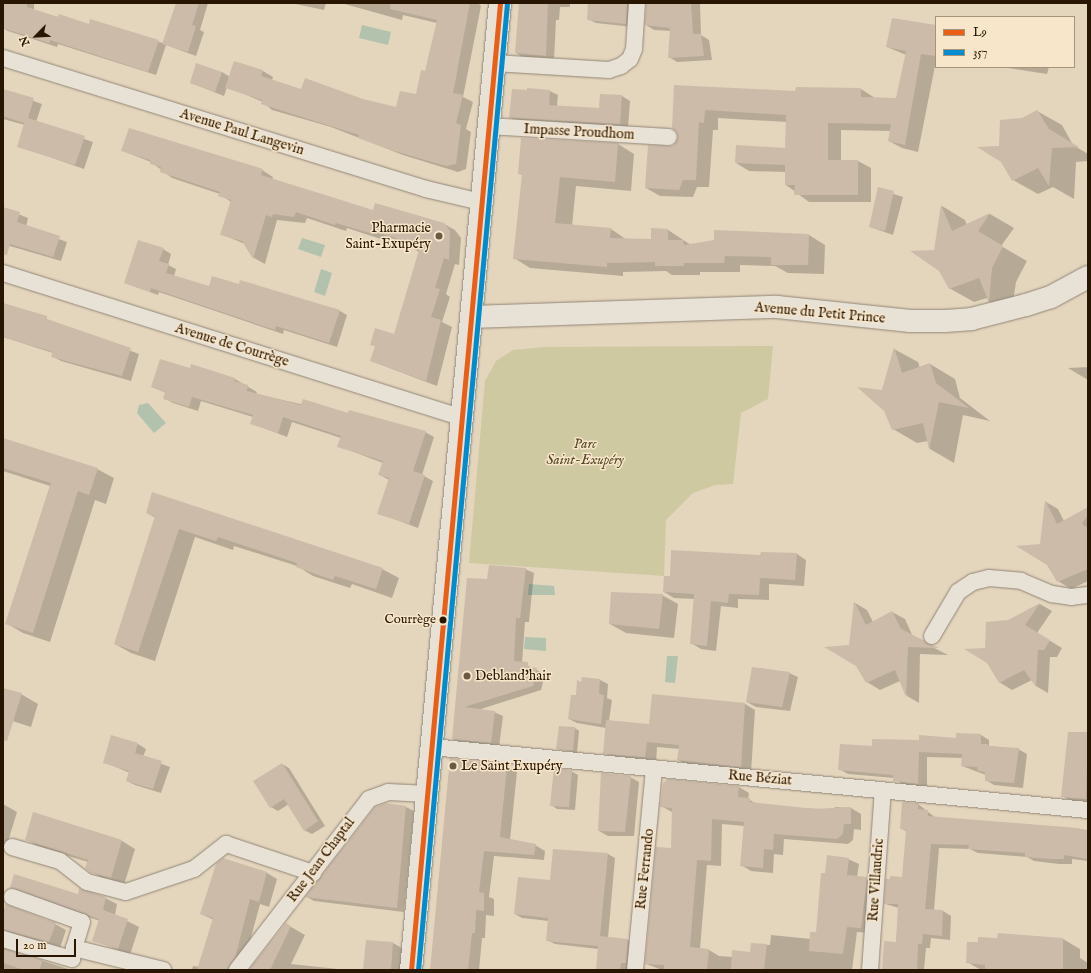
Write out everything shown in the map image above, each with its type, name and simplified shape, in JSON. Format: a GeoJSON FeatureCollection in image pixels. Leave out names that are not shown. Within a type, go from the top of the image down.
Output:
{"type":"FeatureCollection","features":[{"type":"Feature","properties":{"kind":"main road"},"geometry":{"type":"LineString","coordinates":[[411,970],[500,3]]}},
{"type":"Feature","properties":{"kind":"main road","name":"Avenue du Petit Prince"},"geometry":{"type":"LineString","coordinates":[[471,317],[778,307],[910,321],[945,321],[971,319],[1026,306],[1051,297],[1088,277]]}},
{"type":"Feature","properties":{"kind":"street"},"geometry":{"type":"LineString","coordinates":[[494,63],[609,70],[620,66],[630,58],[634,49],[637,3]]}},
{"type":"Feature","properties":{"kind":"street","name":"Avenue Paul Langevin"},"geometry":{"type":"LineString","coordinates":[[3,58],[426,189],[481,202]]}},
{"type":"Feature","properties":{"kind":"street","name":"Impasse Proudhom"},"geometry":{"type":"LineString","coordinates":[[488,126],[669,137]]}},
{"type":"Feature","properties":{"kind":"street","name":"Avenue de Courrège"},"geometry":{"type":"LineString","coordinates":[[3,273],[461,417]]}},
{"type":"Feature","properties":{"kind":"street"},"geometry":{"type":"LineString","coordinates":[[932,636],[958,592],[973,582],[989,578],[1021,581],[1052,594],[1071,597],[1088,596]]}},
{"type":"Feature","properties":{"kind":"street","name":"Rue Béziat"},"geometry":{"type":"LineString","coordinates":[[432,747],[1088,810]]}},
{"type":"Feature","properties":{"kind":"street","name":"Rue Ferrando"},"geometry":{"type":"LineString","coordinates":[[635,970],[654,768]]}},
{"type":"Feature","properties":{"kind":"street","name":"Rue Villaudric"},"geometry":{"type":"LineString","coordinates":[[870,970],[883,790]]}},
{"type":"Feature","properties":{"kind":"street","name":"Rue Jean Chaptal"},"geometry":{"type":"LineString","coordinates":[[238,970],[369,799],[388,792],[428,794]]}},
{"type":"Feature","properties":{"kind":"street"},"geometry":{"type":"LineString","coordinates":[[12,847],[60,861],[87,882],[126,892],[194,869],[226,844],[313,873]]}},
{"type":"Feature","properties":{"kind":"street"},"geometry":{"type":"LineString","coordinates":[[3,939],[72,959],[82,922],[12,897]]}},
{"type":"Feature","properties":{"kind":"street"},"geometry":{"type":"LineString","coordinates":[[74,948],[163,970]]}},
{"type":"Feature","properties":{"kind":"green space","name":"Parc Saint-Exupéry"},"geometry":{"type":"Polygon","coordinates":[[[773,346],[768,399],[741,413],[733,484],[715,485],[693,493],[666,520],[664,576],[469,563],[485,381],[496,361],[513,350],[545,347],[773,346]]]}},
{"type":"Feature","properties":{"kind":"shaded area"},"geometry":{"type":"Polygon","coordinates":[[[362,25],[391,32],[388,45],[359,38],[362,25]]]}},
{"type":"Feature","properties":{"kind":"shaded area"},"geometry":{"type":"Polygon","coordinates":[[[302,238],[325,245],[321,257],[298,249],[302,238]]]}},
{"type":"Feature","properties":{"kind":"shaded area"},"geometry":{"type":"Polygon","coordinates":[[[321,269],[332,273],[325,296],[314,292],[321,269]]]}},
{"type":"Feature","properties":{"kind":"shaded area"},"geometry":{"type":"Polygon","coordinates":[[[148,403],[166,423],[154,433],[137,413],[139,405],[148,403]]]}},
{"type":"Feature","properties":{"kind":"shaded area"},"geometry":{"type":"Polygon","coordinates":[[[529,584],[554,586],[555,595],[528,595],[529,584]]]}},
{"type":"Feature","properties":{"kind":"shaded area"},"geometry":{"type":"Polygon","coordinates":[[[525,637],[546,638],[546,651],[524,649],[525,637]]]}},
{"type":"Feature","properties":{"kind":"shaded area"},"geometry":{"type":"Polygon","coordinates":[[[667,656],[678,656],[675,683],[665,682],[667,656]]]}},
{"type":"Feature","properties":{"kind":"building"},"geometry":{"type":"Polygon","coordinates":[[[3,3],[27,3],[27,7],[58,17],[59,14],[89,24],[90,19],[159,40],[148,72],[50,40],[49,43],[3,28],[3,3]]]}},
{"type":"Feature","properties":{"kind":"building"},"geometry":{"type":"Polygon","coordinates":[[[176,3],[199,3],[192,25],[196,26],[188,52],[162,44],[176,3]]]}},
{"type":"Feature","properties":{"kind":"building"},"geometry":{"type":"Polygon","coordinates":[[[391,3],[470,3],[453,93],[463,95],[456,123],[461,125],[456,164],[446,166],[391,150],[358,138],[359,135],[261,104],[262,100],[225,88],[234,61],[263,70],[261,76],[301,89],[305,78],[363,99],[396,107],[400,91],[416,94],[421,70],[425,71],[437,20],[390,9],[391,3]]]}},
{"type":"Feature","properties":{"kind":"building"},"geometry":{"type":"Polygon","coordinates":[[[519,3],[548,3],[546,56],[515,53],[519,3]]]}},
{"type":"Feature","properties":{"kind":"building"},"geometry":{"type":"Polygon","coordinates":[[[588,3],[627,3],[626,24],[587,20],[588,3]]]}},
{"type":"Feature","properties":{"kind":"building"},"geometry":{"type":"Polygon","coordinates":[[[646,3],[691,3],[693,34],[701,34],[704,56],[668,58],[670,28],[645,25],[646,3]]]}},
{"type":"Feature","properties":{"kind":"building"},"geometry":{"type":"Polygon","coordinates":[[[892,18],[935,25],[935,56],[921,54],[905,145],[888,141],[891,124],[828,123],[828,160],[858,160],[858,195],[794,195],[795,185],[785,185],[785,165],[735,163],[736,145],[785,148],[786,115],[705,110],[704,123],[699,122],[696,180],[683,180],[679,190],[645,188],[648,145],[673,146],[678,138],[677,132],[672,128],[674,85],[795,91],[796,87],[861,88],[861,97],[896,98],[906,51],[886,47],[892,18]]]}},
{"type":"Feature","properties":{"kind":"building"},"geometry":{"type":"Polygon","coordinates":[[[196,63],[222,72],[215,92],[190,83],[196,63]]]}},
{"type":"Feature","properties":{"kind":"building"},"geometry":{"type":"Polygon","coordinates":[[[527,88],[550,90],[549,105],[599,108],[600,94],[622,95],[620,124],[509,118],[512,89],[527,90],[527,88]]]}},
{"type":"Feature","properties":{"kind":"building"},"geometry":{"type":"Polygon","coordinates":[[[3,89],[34,98],[28,118],[85,136],[75,165],[17,147],[24,123],[3,116],[3,89]]]}},
{"type":"Feature","properties":{"kind":"building"},"geometry":{"type":"Polygon","coordinates":[[[1037,110],[1049,129],[1079,147],[1052,148],[1049,186],[1038,168],[1012,181],[1001,162],[977,147],[999,146],[1000,120],[1022,118],[1037,110]]]}},
{"type":"Feature","properties":{"kind":"building"},"geometry":{"type":"Polygon","coordinates":[[[129,128],[263,169],[261,175],[373,210],[375,203],[444,223],[450,231],[449,260],[444,258],[435,288],[440,289],[431,317],[441,320],[426,381],[370,361],[375,346],[370,345],[375,328],[394,334],[419,250],[409,247],[411,243],[374,231],[373,234],[336,223],[335,225],[296,212],[294,217],[273,214],[272,217],[266,215],[253,259],[242,241],[220,235],[231,200],[218,196],[220,192],[160,172],[161,167],[150,164],[150,160],[121,151],[129,128]]]}},
{"type":"Feature","properties":{"kind":"building"},"geometry":{"type":"Polygon","coordinates":[[[521,138],[618,143],[615,182],[560,177],[555,223],[611,228],[610,238],[651,239],[651,228],[668,229],[668,240],[683,240],[684,245],[714,240],[714,230],[809,234],[808,265],[771,265],[771,257],[725,256],[724,263],[684,263],[684,266],[655,266],[655,262],[607,263],[607,267],[513,259],[522,174],[518,174],[521,138]]]}},
{"type":"Feature","properties":{"kind":"building"},"geometry":{"type":"Polygon","coordinates":[[[878,187],[894,191],[885,231],[869,227],[878,187]]]}},
{"type":"Feature","properties":{"kind":"building"},"geometry":{"type":"Polygon","coordinates":[[[941,205],[952,231],[990,213],[978,231],[1003,246],[992,268],[989,302],[979,278],[949,289],[939,271],[910,251],[934,250],[941,205]]]}},
{"type":"Feature","properties":{"kind":"building"},"geometry":{"type":"Polygon","coordinates":[[[3,207],[20,212],[17,222],[60,236],[53,257],[10,244],[7,255],[3,254],[3,207]]]}},
{"type":"Feature","properties":{"kind":"building"},"geometry":{"type":"Polygon","coordinates":[[[138,240],[164,248],[159,261],[169,264],[166,273],[209,286],[212,276],[239,284],[240,280],[340,310],[329,343],[276,326],[275,330],[151,288],[150,292],[124,283],[138,240]]]}},
{"type":"Feature","properties":{"kind":"building"},"geometry":{"type":"Polygon","coordinates":[[[3,303],[47,316],[47,319],[131,348],[122,376],[51,357],[53,352],[3,337],[3,303]]]}},
{"type":"Feature","properties":{"kind":"building"},"geometry":{"type":"Polygon","coordinates":[[[894,347],[902,373],[930,363],[936,383],[969,408],[939,402],[929,450],[923,423],[892,430],[884,411],[857,387],[882,390],[894,347]]]}},
{"type":"Feature","properties":{"kind":"building"},"geometry":{"type":"Polygon","coordinates":[[[160,359],[190,368],[191,364],[235,378],[234,381],[248,385],[247,391],[301,405],[303,399],[348,413],[349,410],[426,431],[413,471],[425,475],[409,524],[377,514],[389,478],[378,475],[383,461],[337,447],[341,436],[283,417],[278,433],[250,424],[253,415],[192,397],[189,407],[163,399],[165,392],[151,387],[160,359]]]}},
{"type":"Feature","properties":{"kind":"building"},"geometry":{"type":"Polygon","coordinates":[[[3,438],[98,468],[89,495],[78,491],[33,633],[5,624],[51,483],[3,468],[3,438]]]}},
{"type":"Feature","properties":{"kind":"building"},"geometry":{"type":"Polygon","coordinates":[[[152,492],[383,568],[376,589],[335,576],[333,580],[296,567],[297,563],[218,537],[216,541],[179,529],[138,652],[114,644],[155,516],[146,513],[152,492]]]}},
{"type":"Feature","properties":{"kind":"building"},"geometry":{"type":"Polygon","coordinates":[[[1045,500],[1057,524],[1088,507],[1088,514],[1082,524],[1088,528],[1088,569],[1057,582],[1047,565],[1016,546],[1040,544],[1045,500]]]}},
{"type":"Feature","properties":{"kind":"building"},"geometry":{"type":"Polygon","coordinates":[[[671,550],[760,555],[761,552],[797,553],[795,580],[760,578],[759,595],[729,594],[728,603],[711,601],[707,646],[690,644],[694,594],[663,592],[664,576],[670,576],[671,550]]]}},
{"type":"Feature","properties":{"kind":"building"},"geometry":{"type":"Polygon","coordinates":[[[489,565],[526,568],[520,618],[516,618],[514,661],[528,662],[528,667],[537,668],[533,686],[464,707],[495,711],[491,743],[452,739],[467,578],[487,579],[489,565]]]}},
{"type":"Feature","properties":{"kind":"building"},"geometry":{"type":"Polygon","coordinates":[[[611,592],[663,594],[659,629],[609,624],[611,592]]]}},
{"type":"Feature","properties":{"kind":"building"},"geometry":{"type":"Polygon","coordinates":[[[854,601],[866,625],[892,611],[901,629],[939,648],[908,647],[906,697],[895,670],[866,683],[856,666],[824,647],[849,645],[854,601]]]}},
{"type":"Feature","properties":{"kind":"building"},"geometry":{"type":"Polygon","coordinates":[[[1040,603],[1025,625],[1050,640],[1044,650],[1038,650],[1036,687],[1024,670],[999,683],[987,663],[964,649],[985,648],[986,622],[1008,620],[1040,603]]]}},
{"type":"Feature","properties":{"kind":"building"},"geometry":{"type":"Polygon","coordinates":[[[752,667],[790,672],[782,707],[746,702],[752,667]]]}},
{"type":"Feature","properties":{"kind":"building"},"geometry":{"type":"Polygon","coordinates":[[[582,677],[600,679],[599,694],[604,695],[601,724],[568,719],[571,695],[576,695],[577,680],[581,682],[582,677]]]}},
{"type":"Feature","properties":{"kind":"building"},"geometry":{"type":"Polygon","coordinates":[[[3,688],[22,693],[7,741],[3,740],[3,688]]]}},
{"type":"Feature","properties":{"kind":"building"},"geometry":{"type":"Polygon","coordinates":[[[652,694],[745,703],[741,767],[677,760],[679,745],[647,742],[645,757],[603,754],[606,720],[649,724],[652,694]]]}},
{"type":"Feature","properties":{"kind":"building"},"geometry":{"type":"Polygon","coordinates":[[[559,726],[575,727],[573,751],[556,749],[559,726]]]}},
{"type":"Feature","properties":{"kind":"building"},"geometry":{"type":"Polygon","coordinates":[[[1068,732],[1088,732],[1086,799],[1061,797],[1068,732]]]}},
{"type":"Feature","properties":{"kind":"building"},"geometry":{"type":"Polygon","coordinates":[[[956,733],[981,734],[981,744],[988,744],[988,746],[1019,748],[1014,783],[985,781],[985,772],[978,771],[977,767],[961,766],[962,754],[919,752],[918,784],[893,781],[893,775],[838,770],[840,744],[872,746],[872,739],[919,740],[919,735],[956,738],[956,733]]]}},
{"type":"Feature","properties":{"kind":"building"},"geometry":{"type":"Polygon","coordinates":[[[111,735],[138,743],[135,753],[162,761],[153,789],[126,781],[129,771],[103,763],[111,735]]]}},
{"type":"Feature","properties":{"kind":"building"},"geometry":{"type":"Polygon","coordinates":[[[450,758],[507,766],[500,837],[536,844],[534,855],[484,851],[479,892],[484,893],[484,911],[476,910],[475,933],[472,933],[468,970],[430,970],[450,758]]]}},
{"type":"Feature","properties":{"kind":"building"},"geometry":{"type":"Polygon","coordinates":[[[282,763],[318,821],[304,831],[284,799],[270,808],[253,781],[282,763]]]}},
{"type":"Feature","properties":{"kind":"building"},"geometry":{"type":"Polygon","coordinates":[[[554,768],[572,770],[569,807],[550,806],[554,768]]]}},
{"type":"Feature","properties":{"kind":"building"},"geometry":{"type":"Polygon","coordinates":[[[601,773],[631,776],[625,832],[598,831],[601,773]]]}},
{"type":"Feature","properties":{"kind":"building"},"geometry":{"type":"Polygon","coordinates":[[[668,779],[739,786],[738,797],[750,798],[750,802],[813,809],[851,807],[851,824],[844,824],[843,834],[837,839],[774,834],[773,850],[764,849],[763,868],[740,866],[744,822],[712,819],[711,861],[697,860],[690,947],[709,949],[707,970],[664,970],[664,965],[645,964],[656,847],[671,848],[672,808],[660,807],[663,783],[668,779]]]}},
{"type":"Feature","properties":{"kind":"building"},"geometry":{"type":"Polygon","coordinates":[[[902,802],[918,803],[918,809],[928,810],[928,816],[1078,828],[1088,831],[1088,859],[1064,855],[1064,859],[1025,857],[1025,853],[968,849],[969,845],[931,844],[925,909],[943,910],[942,936],[923,934],[922,944],[918,944],[917,970],[882,970],[884,941],[896,942],[898,904],[884,904],[886,879],[890,879],[890,876],[902,877],[906,830],[900,829],[902,802]]]}},
{"type":"Feature","properties":{"kind":"building"},"geometry":{"type":"Polygon","coordinates":[[[386,803],[406,806],[397,908],[305,897],[375,807],[386,803]]]}},
{"type":"Feature","properties":{"kind":"building"},"geometry":{"type":"Polygon","coordinates":[[[33,812],[122,840],[111,878],[91,873],[85,868],[88,860],[25,840],[33,812]]]}},
{"type":"Feature","properties":{"kind":"building"},"geometry":{"type":"Polygon","coordinates":[[[553,849],[608,853],[600,936],[628,939],[626,963],[621,963],[620,970],[596,970],[598,946],[546,941],[548,918],[514,914],[518,877],[550,880],[553,849]]]}},
{"type":"Feature","properties":{"kind":"building"},"geometry":{"type":"Polygon","coordinates":[[[827,855],[849,858],[847,875],[867,877],[861,928],[847,927],[843,954],[809,951],[810,932],[816,932],[821,873],[825,873],[827,855]]]}},
{"type":"Feature","properties":{"kind":"building"},"geometry":{"type":"Polygon","coordinates":[[[223,858],[267,872],[259,902],[250,899],[235,958],[228,970],[197,970],[213,918],[200,914],[216,864],[223,858]]]}},
{"type":"Feature","properties":{"kind":"building"},"geometry":{"type":"Polygon","coordinates":[[[14,874],[78,894],[79,888],[106,897],[103,910],[128,919],[118,949],[92,941],[99,919],[10,888],[14,874]]]}},
{"type":"Feature","properties":{"kind":"building"},"geometry":{"type":"Polygon","coordinates":[[[5,904],[56,923],[49,942],[3,930],[5,904]]]}},
{"type":"Feature","properties":{"kind":"building"},"geometry":{"type":"Polygon","coordinates":[[[286,923],[291,926],[270,970],[249,970],[286,923]]]}},
{"type":"Feature","properties":{"kind":"building"},"geometry":{"type":"Polygon","coordinates":[[[998,933],[1063,938],[1063,970],[985,970],[985,965],[966,963],[967,942],[978,942],[978,937],[997,938],[998,933]]]}},
{"type":"Feature","properties":{"kind":"building"},"geometry":{"type":"Polygon","coordinates":[[[366,940],[393,942],[391,970],[363,970],[366,940]]]}},
{"type":"Feature","properties":{"kind":"building"},"geometry":{"type":"Polygon","coordinates":[[[751,943],[767,944],[764,970],[731,969],[732,950],[750,952],[751,943]]]}},
{"type":"Feature","properties":{"kind":"building"},"geometry":{"type":"Polygon","coordinates":[[[3,949],[43,960],[39,970],[24,970],[3,963],[3,949]]]}},
{"type":"Feature","properties":{"kind":"transit line","name":"L9"},"geometry":{"type":"LineString","coordinates":[[411,970],[500,3]]}},
{"type":"Feature","properties":{"kind":"transit line","name":"357"},"geometry":{"type":"LineString","coordinates":[[418,970],[507,4]]}},
{"type":"Feature","properties":{"kind":"place","name":"Pharmacie Saint-Exupéry"},"geometry":{"type":"Point","coordinates":[439,236]}},
{"type":"Feature","properties":{"kind":"place","name":"Courrège"},"geometry":{"type":"Point","coordinates":[443,620]}},
{"type":"Feature","properties":{"kind":"place","name":"Debland'hair"},"geometry":{"type":"Point","coordinates":[467,676]}},
{"type":"Feature","properties":{"kind":"place","name":"Le Saint Exupéry"},"geometry":{"type":"Point","coordinates":[453,766]}}]}
